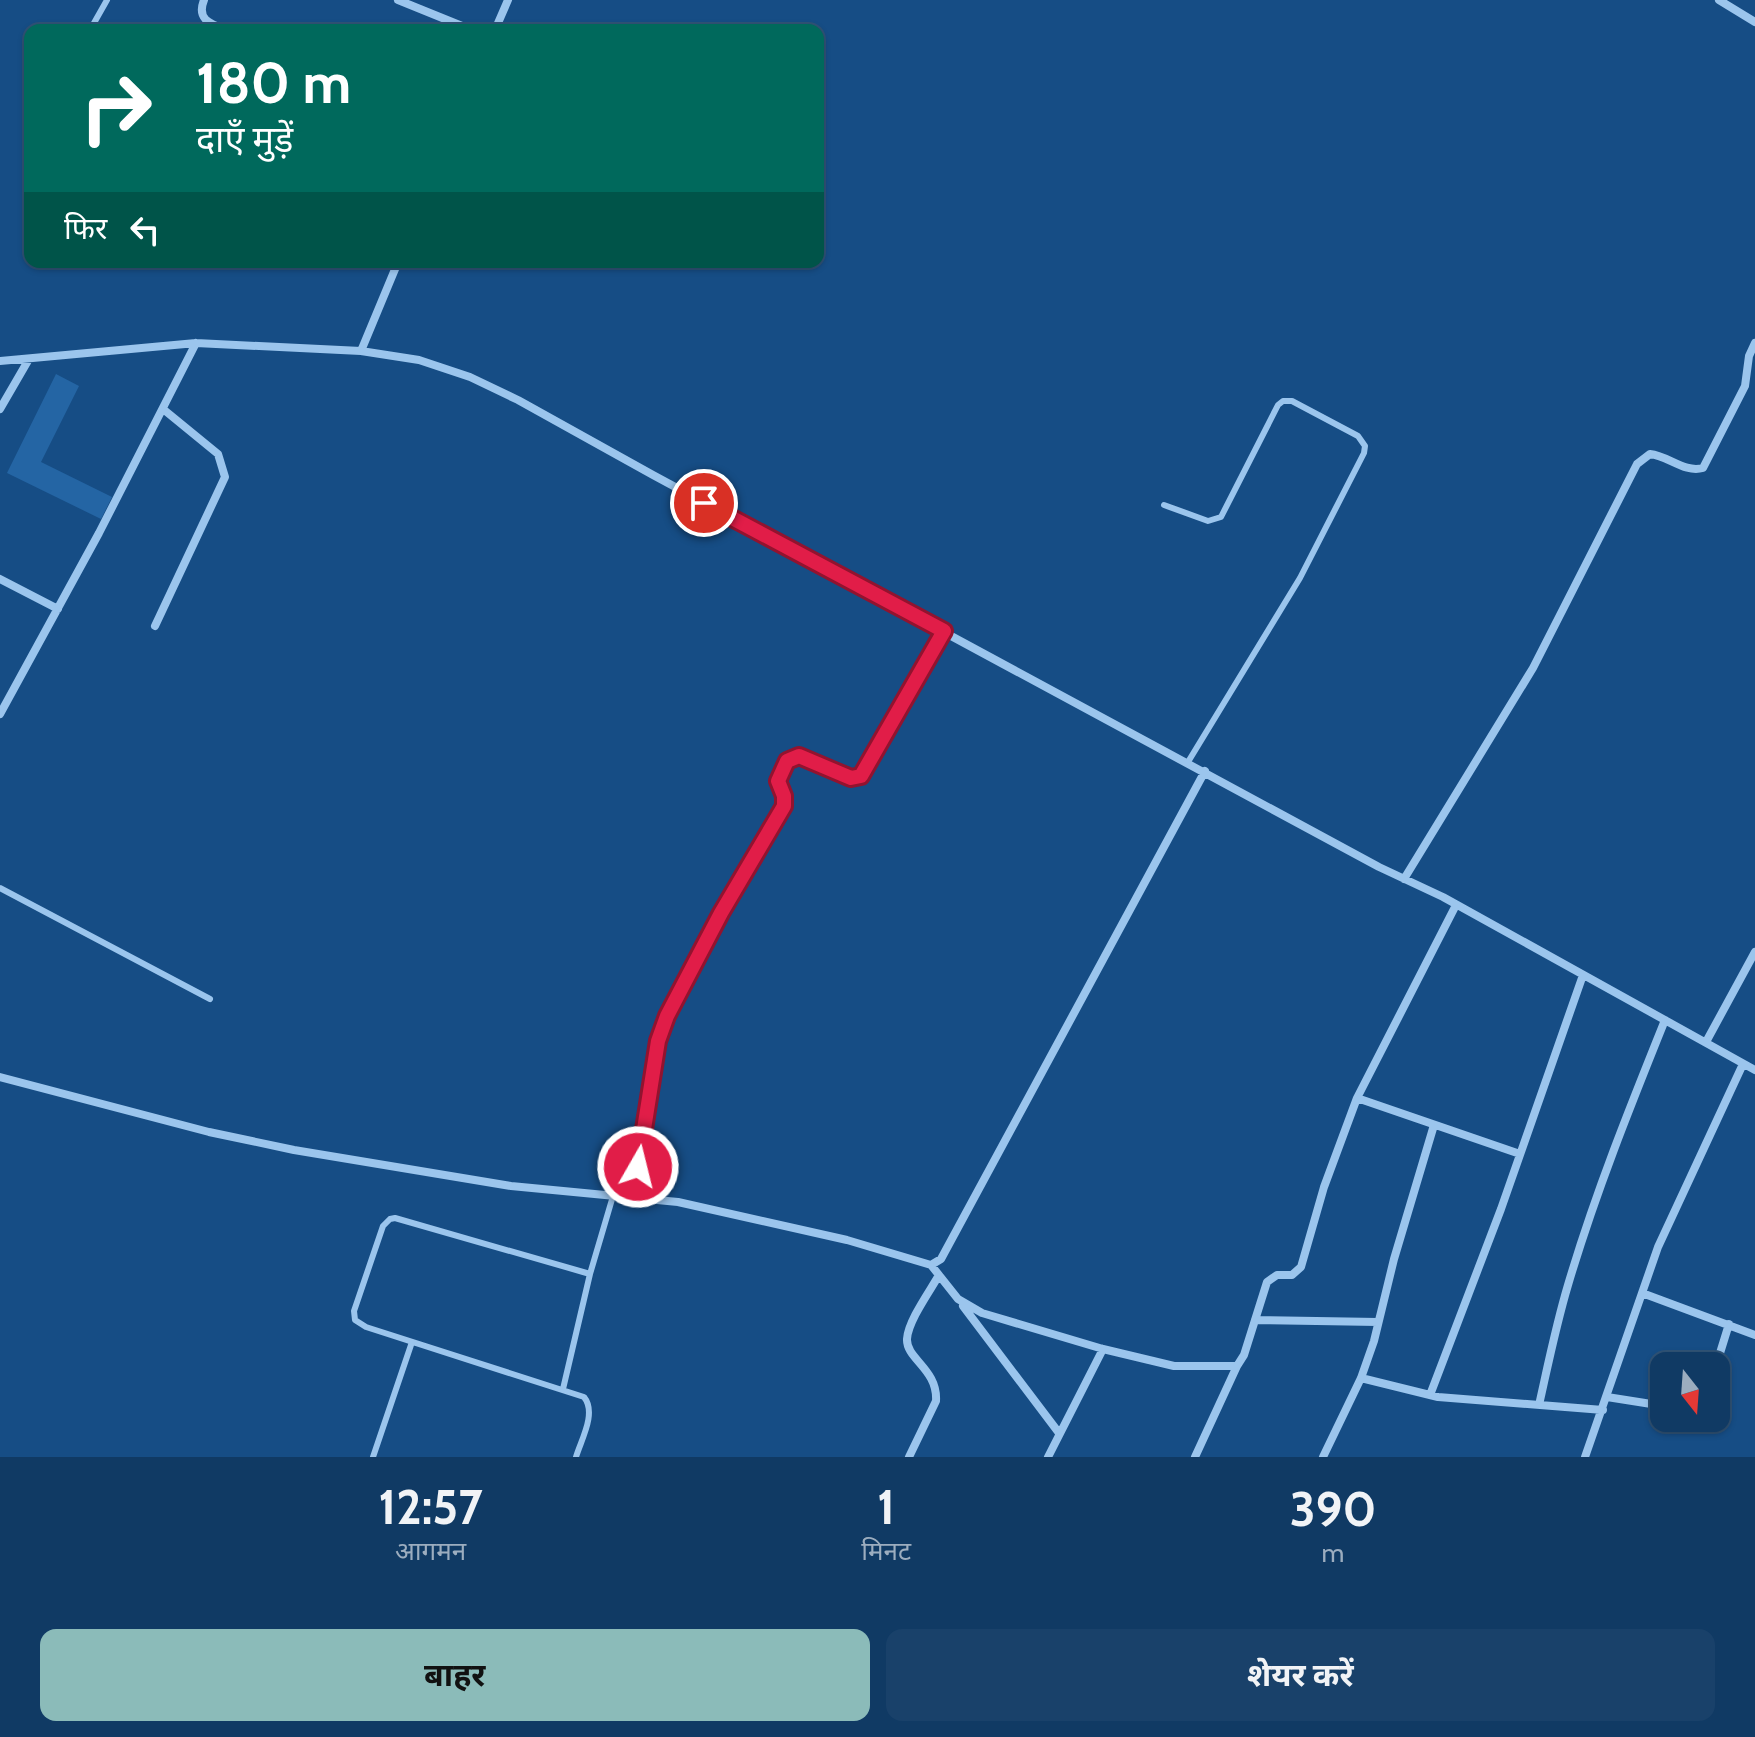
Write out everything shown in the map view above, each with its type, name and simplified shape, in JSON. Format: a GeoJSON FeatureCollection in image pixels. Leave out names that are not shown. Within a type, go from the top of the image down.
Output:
{"type":"FeatureCollection","features":[{"type":"Feature","properties":{"kind":"street"},"geometry":{"type":"LineString","coordinates":[[204,0],[201,8],[203,17],[212,24]]}},
{"type":"Feature","properties":{"kind":"street"},"geometry":{"type":"LineString","coordinates":[[398,0],[457,24]]}},
{"type":"Feature","properties":{"kind":"street"},"geometry":{"type":"LineString","coordinates":[[498,24],[508,0]]}},
{"type":"Feature","properties":{"kind":"street"},"geometry":{"type":"LineString","coordinates":[[1719,0],[1736,4],[1755,22]]}},
{"type":"Feature","properties":{"kind":"street"},"geometry":{"type":"LineString","coordinates":[[361,351],[396,268]]}},
{"type":"Feature","properties":{"kind":"street"},"geometry":{"type":"LineString","coordinates":[[0,714],[4,699],[58,609],[196,343]]}},
{"type":"Feature","properties":{"kind":"street"},"geometry":{"type":"LineString","coordinates":[[0,361],[196,343],[361,351],[419,360],[470,377],[1456,905],[1755,1070]]}},
{"type":"Feature","properties":{"kind":"street"},"geometry":{"type":"LineString","coordinates":[[1404,879],[1533,668],[1637,464],[1650,454],[1691,470],[1703,468],[1745,386],[1749,356],[1755,343]]}},
{"type":"Feature","properties":{"kind":"street"},"geometry":{"type":"LineString","coordinates":[[0,409],[29,359]]}},
{"type":"Feature","properties":{"kind":"street"},"geometry":{"type":"LineString","coordinates":[[155,626],[225,477],[218,454],[163,409]]}},
{"type":"Feature","properties":{"kind":"street"},"geometry":{"type":"LineString","coordinates":[[0,579],[58,609]]}},
{"type":"Feature","properties":{"kind":"street"},"geometry":{"type":"LineString","coordinates":[[931,1265],[941,1259],[1205,771]]}},
{"type":"Feature","properties":{"kind":"street"},"geometry":{"type":"LineString","coordinates":[[1195,1457],[1244,1355],[1265,1287],[1271,1278],[1292,1275],[1301,1267],[1324,1187],[1357,1098],[1456,905]]}},
{"type":"Feature","properties":{"kind":"street"},"geometry":{"type":"LineString","coordinates":[[1706,1042],[1755,952]]}},
{"type":"Feature","properties":{"kind":"street"},"geometry":{"type":"LineString","coordinates":[[1430,1395],[1583,975]]}},
{"type":"Feature","properties":{"kind":"street"},"geometry":{"type":"LineString","coordinates":[[1539,1405],[1567,1287],[1593,1207],[1613,1147],[1665,1020]]}},
{"type":"Feature","properties":{"kind":"street"},"geometry":{"type":"LineString","coordinates":[[1585,1457],[1658,1247],[1743,1064]]}},
{"type":"Feature","properties":{"kind":"street"},"geometry":{"type":"LineString","coordinates":[[0,1077],[163,1121],[294,1150],[455,1178],[678,1202],[847,1240],[931,1265],[1059,1433]]}},
{"type":"Feature","properties":{"kind":"street"},"geometry":{"type":"LineString","coordinates":[[1357,1098],[1520,1154]]}},
{"type":"Feature","properties":{"kind":"street"},"geometry":{"type":"LineString","coordinates":[[1323,1457],[1361,1378],[1434,1125]]}},
{"type":"Feature","properties":{"kind":"street"},"geometry":{"type":"LineString","coordinates":[[909,1457],[936,1401],[936,1393],[932,1378],[908,1347],[907,1334],[939,1275]]}},
{"type":"Feature","properties":{"kind":"street"},"geometry":{"type":"LineString","coordinates":[[1642,1293],[1755,1335]]}},
{"type":"Feature","properties":{"kind":"street"},"geometry":{"type":"LineString","coordinates":[[958,1299],[982,1313],[1103,1349],[1174,1366],[1237,1366]]}},
{"type":"Feature","properties":{"kind":"street"},"geometry":{"type":"LineString","coordinates":[[1255,1320],[1378,1322]]}},
{"type":"Feature","properties":{"kind":"street"},"geometry":{"type":"LineString","coordinates":[[1720,1352],[1729,1324]]}},
{"type":"Feature","properties":{"kind":"street"},"geometry":{"type":"LineString","coordinates":[[1048,1457],[1103,1349]]}},
{"type":"Feature","properties":{"kind":"street"},"geometry":{"type":"LineString","coordinates":[[1361,1378],[1430,1395],[1603,1410]]}},
{"type":"Feature","properties":{"kind":"street"},"geometry":{"type":"LineString","coordinates":[[1607,1397],[1650,1404]]}},
{"type":"Feature","properties":{"kind":"lane"},"geometry":{"type":"LineString","coordinates":[[94,23],[107,0]]}},
{"type":"Feature","properties":{"kind":"lane"},"geometry":{"type":"LineString","coordinates":[[1164,505],[1208,521],[1221,517],[1278,405],[1283,401],[1292,401],[1358,436],[1365,446],[1300,578],[1188,762]]}},
{"type":"Feature","properties":{"kind":"lane"},"geometry":{"type":"LineString","coordinates":[[634,1198],[658,1041],[667,1016],[721,913],[784,806],[778,781],[782,768],[787,761],[799,756],[851,778],[865,773],[944,631]]}},
{"type":"Feature","properties":{"kind":"lane"},"geometry":{"type":"LineString","coordinates":[[0,888],[210,999]]}},
{"type":"Feature","properties":{"kind":"lane"},"geometry":{"type":"LineString","coordinates":[[563,1389],[590,1274],[613,1196]]}},
{"type":"Feature","properties":{"kind":"lane"},"geometry":{"type":"LineString","coordinates":[[576,1457],[590,1408],[584,1397],[358,1324],[353,1316],[383,1226],[390,1219],[407,1219],[590,1274]]}},
{"type":"Feature","properties":{"kind":"lane"},"geometry":{"type":"LineString","coordinates":[[373,1457],[412,1342]]}},
{"type":"Feature","properties":{"kind":"building"},"geometry":{"type":"Polygon","coordinates":[[[56,374],[79,386],[41,462],[112,497],[101,519],[7,473],[56,374]]]}},
{"type":"Feature","properties":{"kind":"route"},"geometry":{"type":"LineString","coordinates":[[638,1167],[658,1041],[667,1016],[721,913],[784,806],[778,781],[782,768],[792,757],[799,756],[851,778],[865,773],[944,631],[704,503]]}}]}
